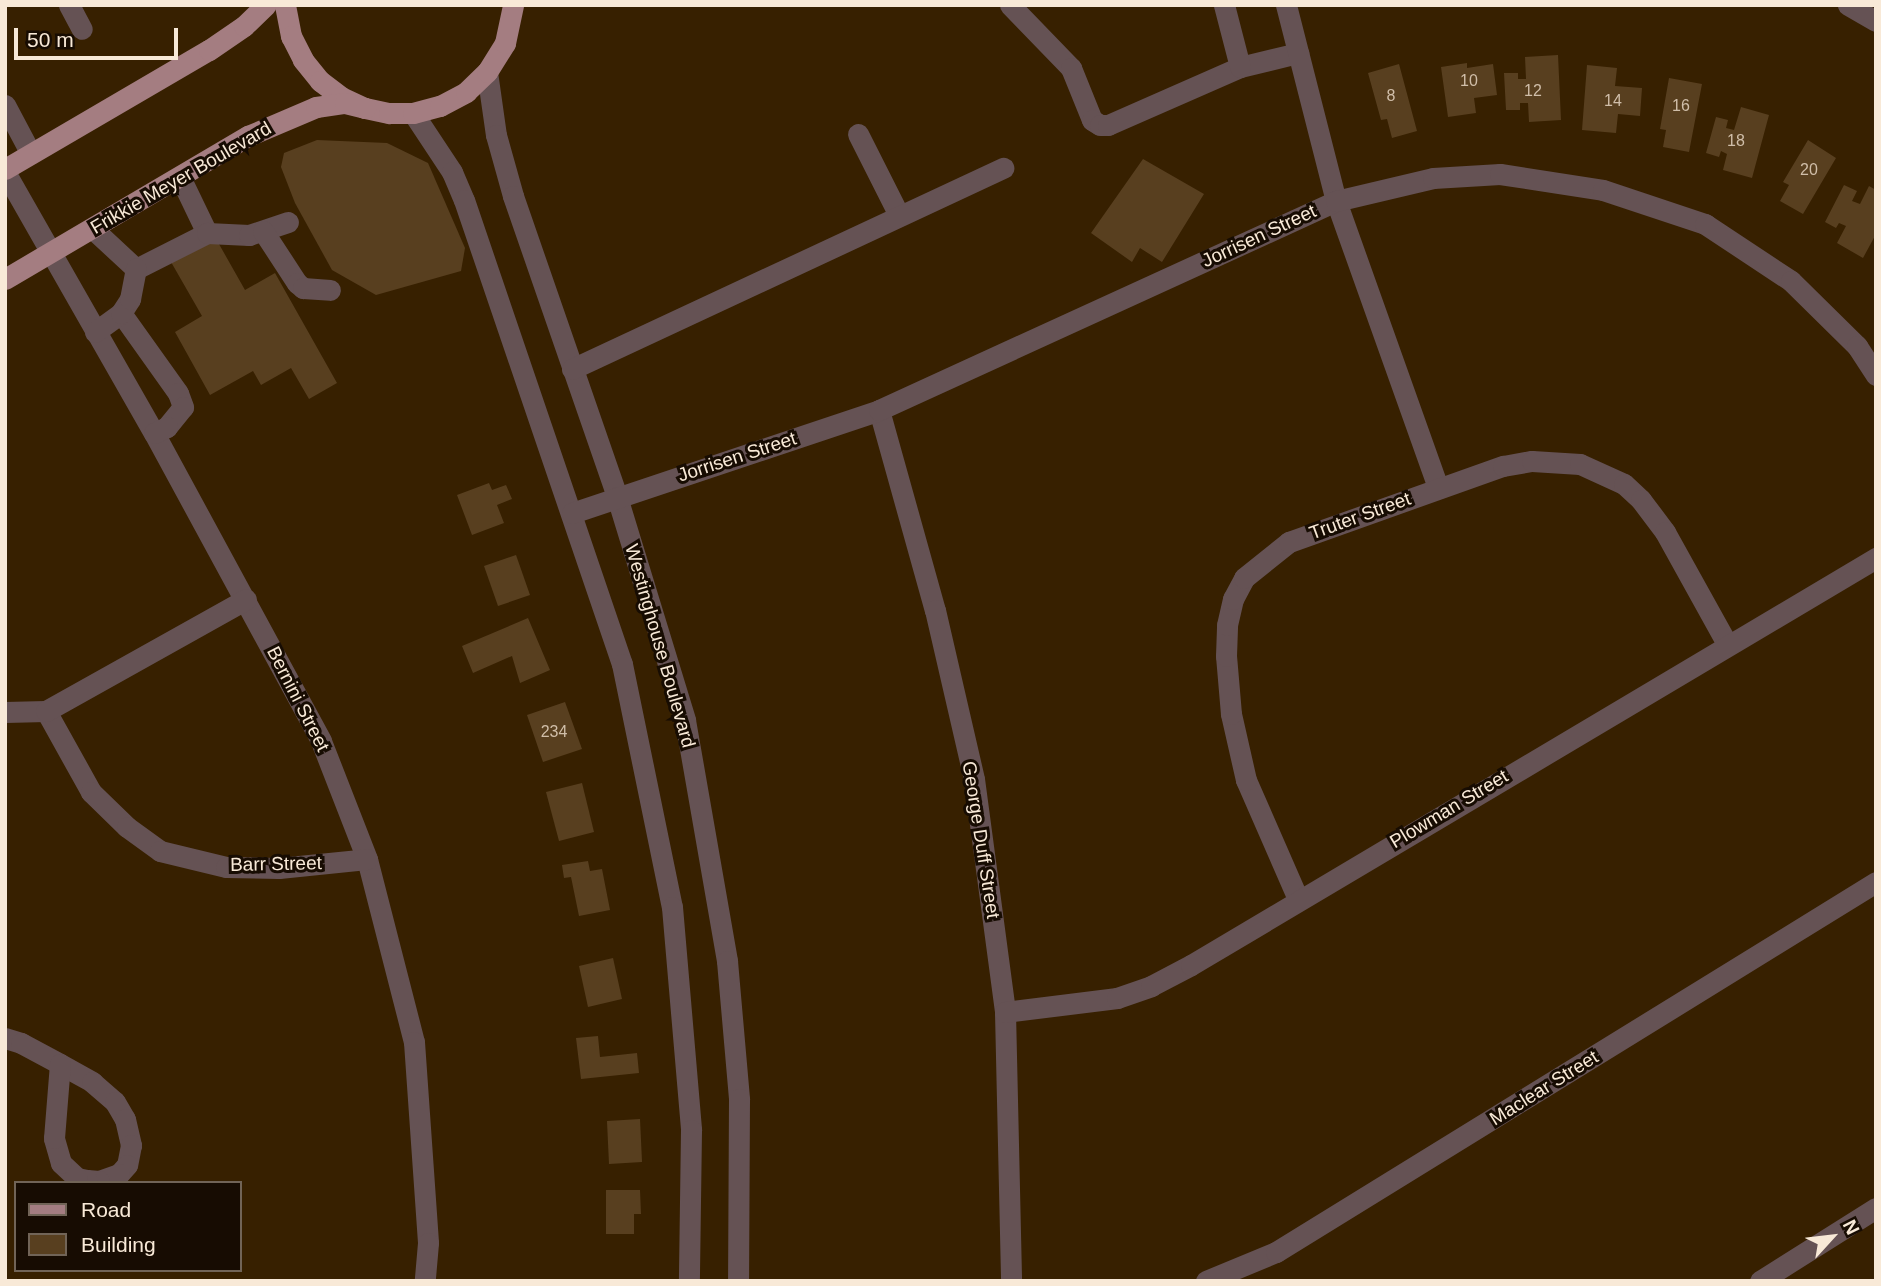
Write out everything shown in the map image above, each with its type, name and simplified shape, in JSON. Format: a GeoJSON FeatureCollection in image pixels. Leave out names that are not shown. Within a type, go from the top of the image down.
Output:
{"type":"FeatureCollection","features":[{"type":"Feature","properties":{"kind":"main road"},"geometry":{"type":"LineString","coordinates":[[5,171],[209,50],[244,26],[266,5]]}},
{"type":"Feature","properties":{"kind":"main road"},"geometry":{"type":"LineString","coordinates":[[285,5],[291,37],[303,60],[320,81],[341,97],[365,108]]}},
{"type":"Feature","properties":{"kind":"main road"},"geometry":{"type":"LineString","coordinates":[[413,113],[440,106],[457,97],[487,72],[505,43],[515,7]]}},
{"type":"Feature","properties":{"kind":"main road","name":"Frikkie Meyer Boulevard"},"geometry":{"type":"LineString","coordinates":[[5,279],[248,136],[316,107],[345,103],[413,113]]}},
{"type":"Feature","properties":{"kind":"street"},"geometry":{"type":"LineString","coordinates":[[69,5],[82,29]]}},
{"type":"Feature","properties":{"kind":"street"},"geometry":{"type":"LineString","coordinates":[[1010,5],[1071,68],[1092,120],[1100,125],[1108,125],[1240,67],[1298,53]]}},
{"type":"Feature","properties":{"kind":"street"},"geometry":{"type":"LineString","coordinates":[[1224,5],[1240,67]]}},
{"type":"Feature","properties":{"kind":"street"},"geometry":{"type":"LineString","coordinates":[[1286,5],[1336,201],[1438,488]]}},
{"type":"Feature","properties":{"kind":"street"},"geometry":{"type":"LineString","coordinates":[[1848,5],[1876,21]]}},
{"type":"Feature","properties":{"kind":"street","name":"Westinghouse Boulevard"},"geometry":{"type":"LineString","coordinates":[[487,72],[496,135],[513,196],[617,497],[685,720],[727,961],[739,1099],[738,1281]]}},
{"type":"Feature","properties":{"kind":"street"},"geometry":{"type":"LineString","coordinates":[[5,105],[32,154]]}},
{"type":"Feature","properties":{"kind":"street"},"geometry":{"type":"LineString","coordinates":[[413,113],[452,172],[464,200],[622,664],[672,907],[691,1130],[689,1281]]}},
{"type":"Feature","properties":{"kind":"street"},"geometry":{"type":"LineString","coordinates":[[858,135],[899,215]]}},
{"type":"Feature","properties":{"kind":"street"},"geometry":{"type":"LineString","coordinates":[[572,369],[1003,168]]}},
{"type":"Feature","properties":{"kind":"street","name":"Bernini Street"},"geometry":{"type":"LineString","coordinates":[[5,171],[154,433],[321,741],[367,859],[414,1042],[428,1243],[425,1281]]}},
{"type":"Feature","properties":{"kind":"street","name":"Jorrisen Street"},"geometry":{"type":"LineString","coordinates":[[572,513],[879,410],[1336,201],[1433,178],[1500,174],[1603,190],[1705,224],[1791,281],[1857,346],[1876,375]]}},
{"type":"Feature","properties":{"kind":"street"},"geometry":{"type":"LineString","coordinates":[[180,177],[207,233]]}},
{"type":"Feature","properties":{"kind":"street"},"geometry":{"type":"LineString","coordinates":[[136,269],[207,233],[240,235],[263,231],[288,222]]}},
{"type":"Feature","properties":{"kind":"street"},"geometry":{"type":"LineString","coordinates":[[93,229],[136,269]]}},
{"type":"Feature","properties":{"kind":"street"},"geometry":{"type":"LineString","coordinates":[[263,231],[297,283],[303,288],[330,290]]}},
{"type":"Feature","properties":{"kind":"street"},"geometry":{"type":"LineString","coordinates":[[95,332],[121,313],[130,299],[136,269]]}},
{"type":"Feature","properties":{"kind":"street"},"geometry":{"type":"LineString","coordinates":[[121,313],[178,393],[183,407],[167,427],[154,433]]}},
{"type":"Feature","properties":{"kind":"street","name":"George Duff Street"},"geometry":{"type":"LineString","coordinates":[[879,410],[935,610],[974,779],[1005,1012],[1011,1281]]}},
{"type":"Feature","properties":{"kind":"street","name":"Truter Street"},"geometry":{"type":"LineString","coordinates":[[1298,899],[1246,780],[1231,714],[1226,656],[1227,625],[1233,599],[1244,578],[1289,542],[1503,466],[1532,461],[1580,464],[1604,472],[1641,500],[1665,531],[1727,644]]}},
{"type":"Feature","properties":{"kind":"street","name":"Plowman Street"},"geometry":{"type":"LineString","coordinates":[[1005,1012],[1116,998],[1151,986],[1191,965],[1727,644],[1876,558]]}},
{"type":"Feature","properties":{"kind":"street"},"geometry":{"type":"LineString","coordinates":[[5,712],[46,711],[246,599]]}},
{"type":"Feature","properties":{"kind":"street","name":"Barr Street"},"geometry":{"type":"LineString","coordinates":[[46,711],[91,792],[127,827],[160,851],[226,867],[279,868],[367,859]]}},
{"type":"Feature","properties":{"kind":"street","name":"Maclear Street"},"geometry":{"type":"LineString","coordinates":[[1206,1281],[1276,1252],[1876,882]]}},
{"type":"Feature","properties":{"kind":"street"},"geometry":{"type":"LineString","coordinates":[[5,1038],[60,1064],[92,1082],[115,1102],[130,1132],[130,1156],[119,1174],[99,1181],[87,1180],[77,1178],[61,1163],[54,1138],[60,1064]]}},
{"type":"Feature","properties":{"kind":"street"},"geometry":{"type":"LineString","coordinates":[[1760,1281],[1876,1208]]}},
{"type":"Feature","properties":{"kind":"building"},"geometry":{"type":"Polygon","coordinates":[[[1558,55],[1561,120],[1529,122],[1528,103],[1520,103],[1520,110],[1506,110],[1504,73],[1518,73],[1518,79],[1526,79],[1525,57],[1558,55]]]}},
{"type":"Feature","properties":{"kind":"building"},"geometry":{"type":"Polygon","coordinates":[[[1467,63],[1467,68],[1493,64],[1497,95],[1474,98],[1476,113],[1448,117],[1441,67],[1467,63]]]}},
{"type":"Feature","properties":{"kind":"building"},"geometry":{"type":"Polygon","coordinates":[[[1399,64],[1417,131],[1392,138],[1387,119],[1381,120],[1368,73],[1399,64]]]}},
{"type":"Feature","properties":{"kind":"building"},"geometry":{"type":"Polygon","coordinates":[[[1587,65],[1617,68],[1615,86],[1642,88],[1640,116],[1618,114],[1616,133],[1582,130],[1587,65]]]}},
{"type":"Feature","properties":{"kind":"building"},"geometry":{"type":"Polygon","coordinates":[[[1669,78],[1702,84],[1689,152],[1663,147],[1666,130],[1660,129],[1669,78]]]}},
{"type":"Feature","properties":{"kind":"building"},"geometry":{"type":"Polygon","coordinates":[[[1741,107],[1769,115],[1752,178],[1723,170],[1727,154],[1721,151],[1719,157],[1706,153],[1716,117],[1728,120],[1726,128],[1734,130],[1741,107]]]}},
{"type":"Feature","properties":{"kind":"building"},"geometry":{"type":"Polygon","coordinates":[[[317,140],[387,143],[428,163],[465,248],[461,271],[376,295],[332,270],[295,203],[281,167],[284,153],[317,140]]]}},
{"type":"Feature","properties":{"kind":"building"},"geometry":{"type":"Polygon","coordinates":[[[1808,140],[1836,158],[1803,214],[1780,201],[1789,185],[1783,182],[1808,140]]]}},
{"type":"Feature","properties":{"kind":"building"},"geometry":{"type":"Polygon","coordinates":[[[1143,159],[1204,194],[1162,262],[1140,248],[1132,262],[1091,233],[1143,159]]]}},
{"type":"Feature","properties":{"kind":"building"},"geometry":{"type":"Polygon","coordinates":[[[1844,185],[1857,191],[1852,201],[1860,204],[1869,186],[1876,190],[1876,234],[1863,258],[1837,243],[1846,226],[1839,223],[1836,228],[1825,222],[1844,185]]]}},
{"type":"Feature","properties":{"kind":"building"},"geometry":{"type":"Polygon","coordinates":[[[215,237],[245,290],[275,273],[337,383],[309,399],[291,368],[261,385],[253,371],[210,395],[175,332],[202,316],[171,262],[215,237]]]}},
{"type":"Feature","properties":{"kind":"building"},"geometry":{"type":"Polygon","coordinates":[[[489,483],[492,490],[506,485],[512,499],[497,505],[504,523],[472,535],[457,495],[489,483]]]}},
{"type":"Feature","properties":{"kind":"building"},"geometry":{"type":"Polygon","coordinates":[[[516,555],[530,595],[498,606],[484,566],[516,555]]]}},
{"type":"Feature","properties":{"kind":"building"},"geometry":{"type":"Polygon","coordinates":[[[528,618],[550,670],[520,683],[512,656],[473,673],[462,646],[528,618]]]}},
{"type":"Feature","properties":{"kind":"building"},"geometry":{"type":"Polygon","coordinates":[[[565,702],[582,749],[543,762],[527,715],[565,702]]]}},
{"type":"Feature","properties":{"kind":"building"},"geometry":{"type":"Polygon","coordinates":[[[582,783],[594,832],[559,841],[546,792],[582,783]]]}},
{"type":"Feature","properties":{"kind":"building"},"geometry":{"type":"Polygon","coordinates":[[[588,861],[590,871],[602,869],[610,910],[579,916],[571,877],[564,878],[562,865],[588,861]]]}},
{"type":"Feature","properties":{"kind":"building"},"geometry":{"type":"Polygon","coordinates":[[[613,958],[622,999],[588,1007],[579,966],[613,958]]]}},
{"type":"Feature","properties":{"kind":"building"},"geometry":{"type":"Polygon","coordinates":[[[598,1036],[600,1057],[637,1053],[639,1073],[581,1079],[576,1038],[598,1036]]]}},
{"type":"Feature","properties":{"kind":"building"},"geometry":{"type":"Polygon","coordinates":[[[640,1119],[642,1162],[609,1164],[607,1121],[640,1119]]]}},
{"type":"Feature","properties":{"kind":"building"},"geometry":{"type":"Polygon","coordinates":[[[606,1190],[640,1190],[641,1214],[634,1214],[634,1234],[606,1234],[606,1190]]]}}]}
